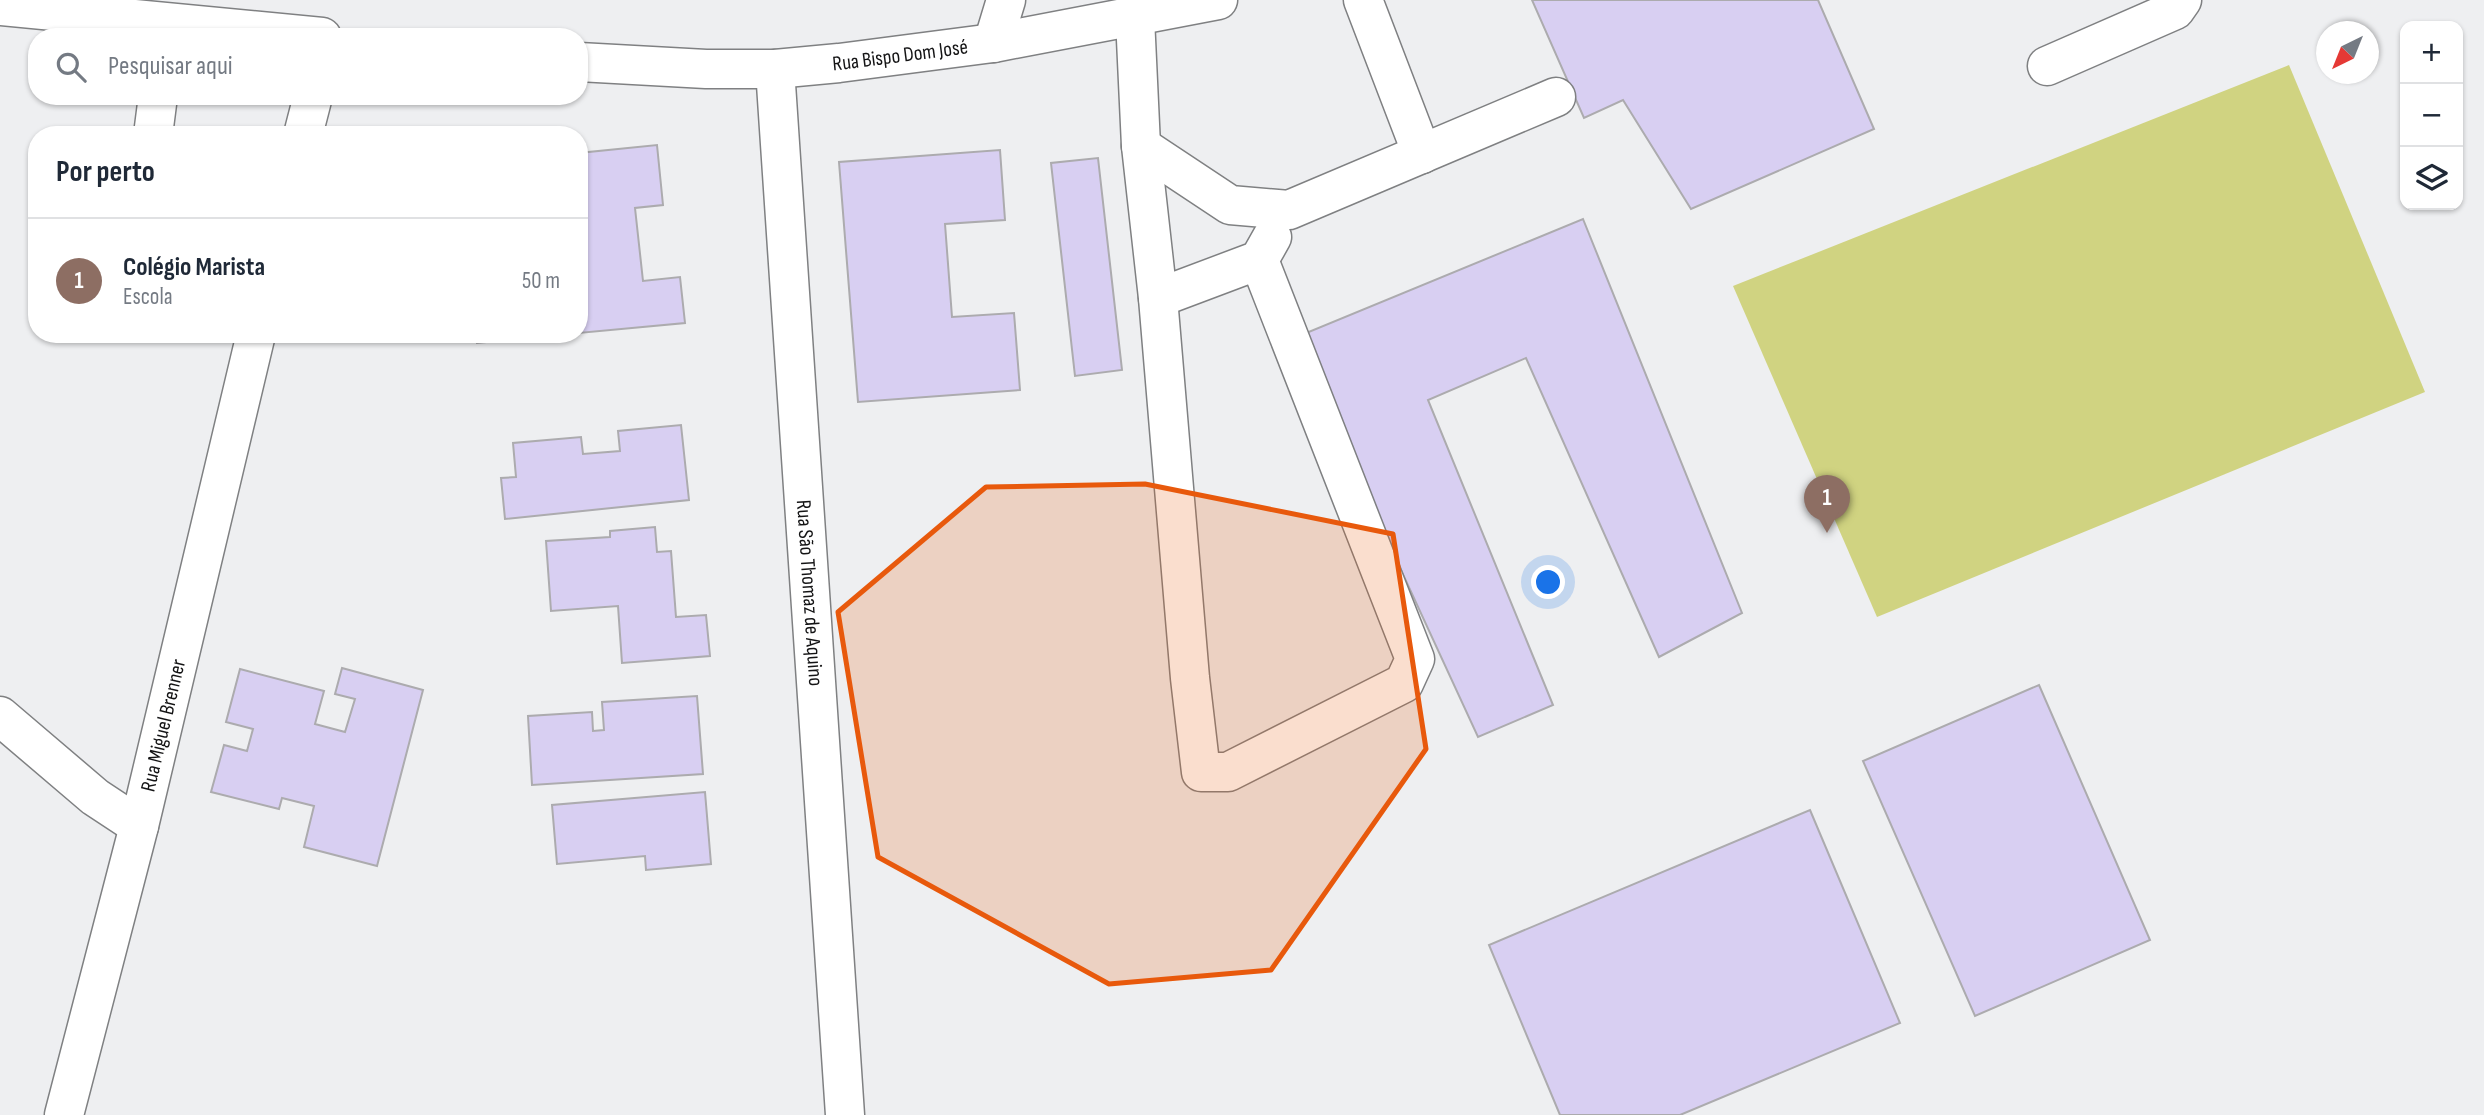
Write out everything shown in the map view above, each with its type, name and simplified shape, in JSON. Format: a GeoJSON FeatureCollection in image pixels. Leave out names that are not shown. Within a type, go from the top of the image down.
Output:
{"type":"FeatureCollection","features":[{"type":"Feature","properties":{"kind":"street"},"geometry":{"type":"LineString","coordinates":[[993,43],[1006,0]]}},
{"type":"Feature","properties":{"kind":"street","name":"Rua Bispo Dom José"},"geometry":{"type":"LineString","coordinates":[[588,62],[706,69],[775,69],[839,63],[993,43],[1218,0]]}},
{"type":"Feature","properties":{"kind":"street"},"geometry":{"type":"LineString","coordinates":[[1363,0],[1422,154]]}},
{"type":"Feature","properties":{"kind":"street"},"geometry":{"type":"LineString","coordinates":[[2047,66],[2175,10],[2182,0]]}},
{"type":"Feature","properties":{"kind":"street"},"geometry":{"type":"LineString","coordinates":[[0,6],[233,28]]}},
{"type":"Feature","properties":{"kind":"street"},"geometry":{"type":"LineString","coordinates":[[1135,18],[1141,146],[1158,298],[1190,678],[1201,772],[1228,772],[1404,683],[1415,659],[1259,260]]}},
{"type":"Feature","properties":{"kind":"street","name":"Rua São Thomaz de Aquino"},"geometry":{"type":"LineString","coordinates":[[775,69],[845,1115]]}},
{"type":"Feature","properties":{"kind":"street"},"geometry":{"type":"LineString","coordinates":[[1141,146],[1230,205],[1289,210],[1556,97]]}},
{"type":"Feature","properties":{"kind":"street"},"geometry":{"type":"LineString","coordinates":[[154,126],[157,105]]}},
{"type":"Feature","properties":{"kind":"street"},"geometry":{"type":"LineString","coordinates":[[305,126],[311,105]]}},
{"type":"Feature","properties":{"kind":"street"},"geometry":{"type":"LineString","coordinates":[[1158,298],[1259,260],[1289,210]]}},
{"type":"Feature","properties":{"kind":"street","name":"Rua Miguel Brenner"},"geometry":{"type":"LineString","coordinates":[[64,1115],[139,825],[254,343]]}},
{"type":"Feature","properties":{"kind":"street"},"geometry":{"type":"LineString","coordinates":[[0,716],[95,797],[139,825]]}},
{"type":"Feature","properties":{"kind":"highlighted area"},"geometry":{"type":"Polygon","coordinates":[[[1145,484],[1393,534],[1426,749],[1271,970],[1109,984],[878,857],[838,612],[986,487],[1145,484]]]}},
{"type":"Feature","properties":{"kind":"green space"},"geometry":{"type":"Polygon","coordinates":[[[2289,65],[2425,392],[1877,617],[1733,286],[2289,65]]]}},
{"type":"Feature","properties":{"kind":"building"},"geometry":{"type":"Polygon","coordinates":[[[1532,0],[1818,0],[1874,129],[1691,209],[1623,100],[1584,118],[1532,0]]]}},
{"type":"Feature","properties":{"kind":"building"},"geometry":{"type":"Polygon","coordinates":[[[657,145],[663,205],[635,208],[643,281],[680,277],[685,323],[588,332],[588,152],[657,145]]]}},
{"type":"Feature","properties":{"kind":"building"},"geometry":{"type":"Polygon","coordinates":[[[1000,150],[1005,220],[945,224],[952,317],[1014,313],[1020,390],[858,402],[839,162],[1000,150]]]}},
{"type":"Feature","properties":{"kind":"building"},"geometry":{"type":"Polygon","coordinates":[[[1098,158],[1122,370],[1075,376],[1051,163],[1098,158]]]}},
{"type":"Feature","properties":{"kind":"building"},"geometry":{"type":"Polygon","coordinates":[[[1583,219],[1742,613],[1659,657],[1526,358],[1428,400],[1553,705],[1478,737],[1294,338],[1583,219]]]}},
{"type":"Feature","properties":{"kind":"building"},"geometry":{"type":"Polygon","coordinates":[[[681,425],[689,500],[505,519],[501,478],[516,477],[513,443],[581,437],[583,454],[620,451],[618,431],[681,425]]]}},
{"type":"Feature","properties":{"kind":"building"},"geometry":{"type":"Polygon","coordinates":[[[655,527],[657,552],[671,551],[676,617],[706,615],[710,656],[622,663],[618,606],[551,611],[546,541],[610,537],[610,531],[655,527]]]}},
{"type":"Feature","properties":{"kind":"building"},"geometry":{"type":"Polygon","coordinates":[[[342,668],[423,690],[377,866],[304,847],[314,806],[282,798],[279,809],[211,792],[224,745],[247,751],[253,729],[226,722],[240,669],[324,691],[315,724],[345,732],[355,699],[335,694],[342,668]]]}},
{"type":"Feature","properties":{"kind":"building"},"geometry":{"type":"Polygon","coordinates":[[[2039,685],[2150,940],[1975,1016],[1863,761],[2039,685]]]}},
{"type":"Feature","properties":{"kind":"building"},"geometry":{"type":"Polygon","coordinates":[[[697,696],[703,774],[532,785],[528,716],[592,712],[593,731],[604,730],[602,702],[697,696]]]}},
{"type":"Feature","properties":{"kind":"building"},"geometry":{"type":"Polygon","coordinates":[[[705,792],[711,864],[646,870],[645,856],[557,864],[552,805],[705,792]]]}},
{"type":"Feature","properties":{"kind":"building"},"geometry":{"type":"Polygon","coordinates":[[[1810,810],[1900,1023],[1680,1115],[1560,1115],[1489,945],[1810,810]]]}},
{"type":"Feature","properties":{"kind":"place","name":"Colégio Marista"},"geometry":{"type":"Point","coordinates":[1827,533]}}]}
